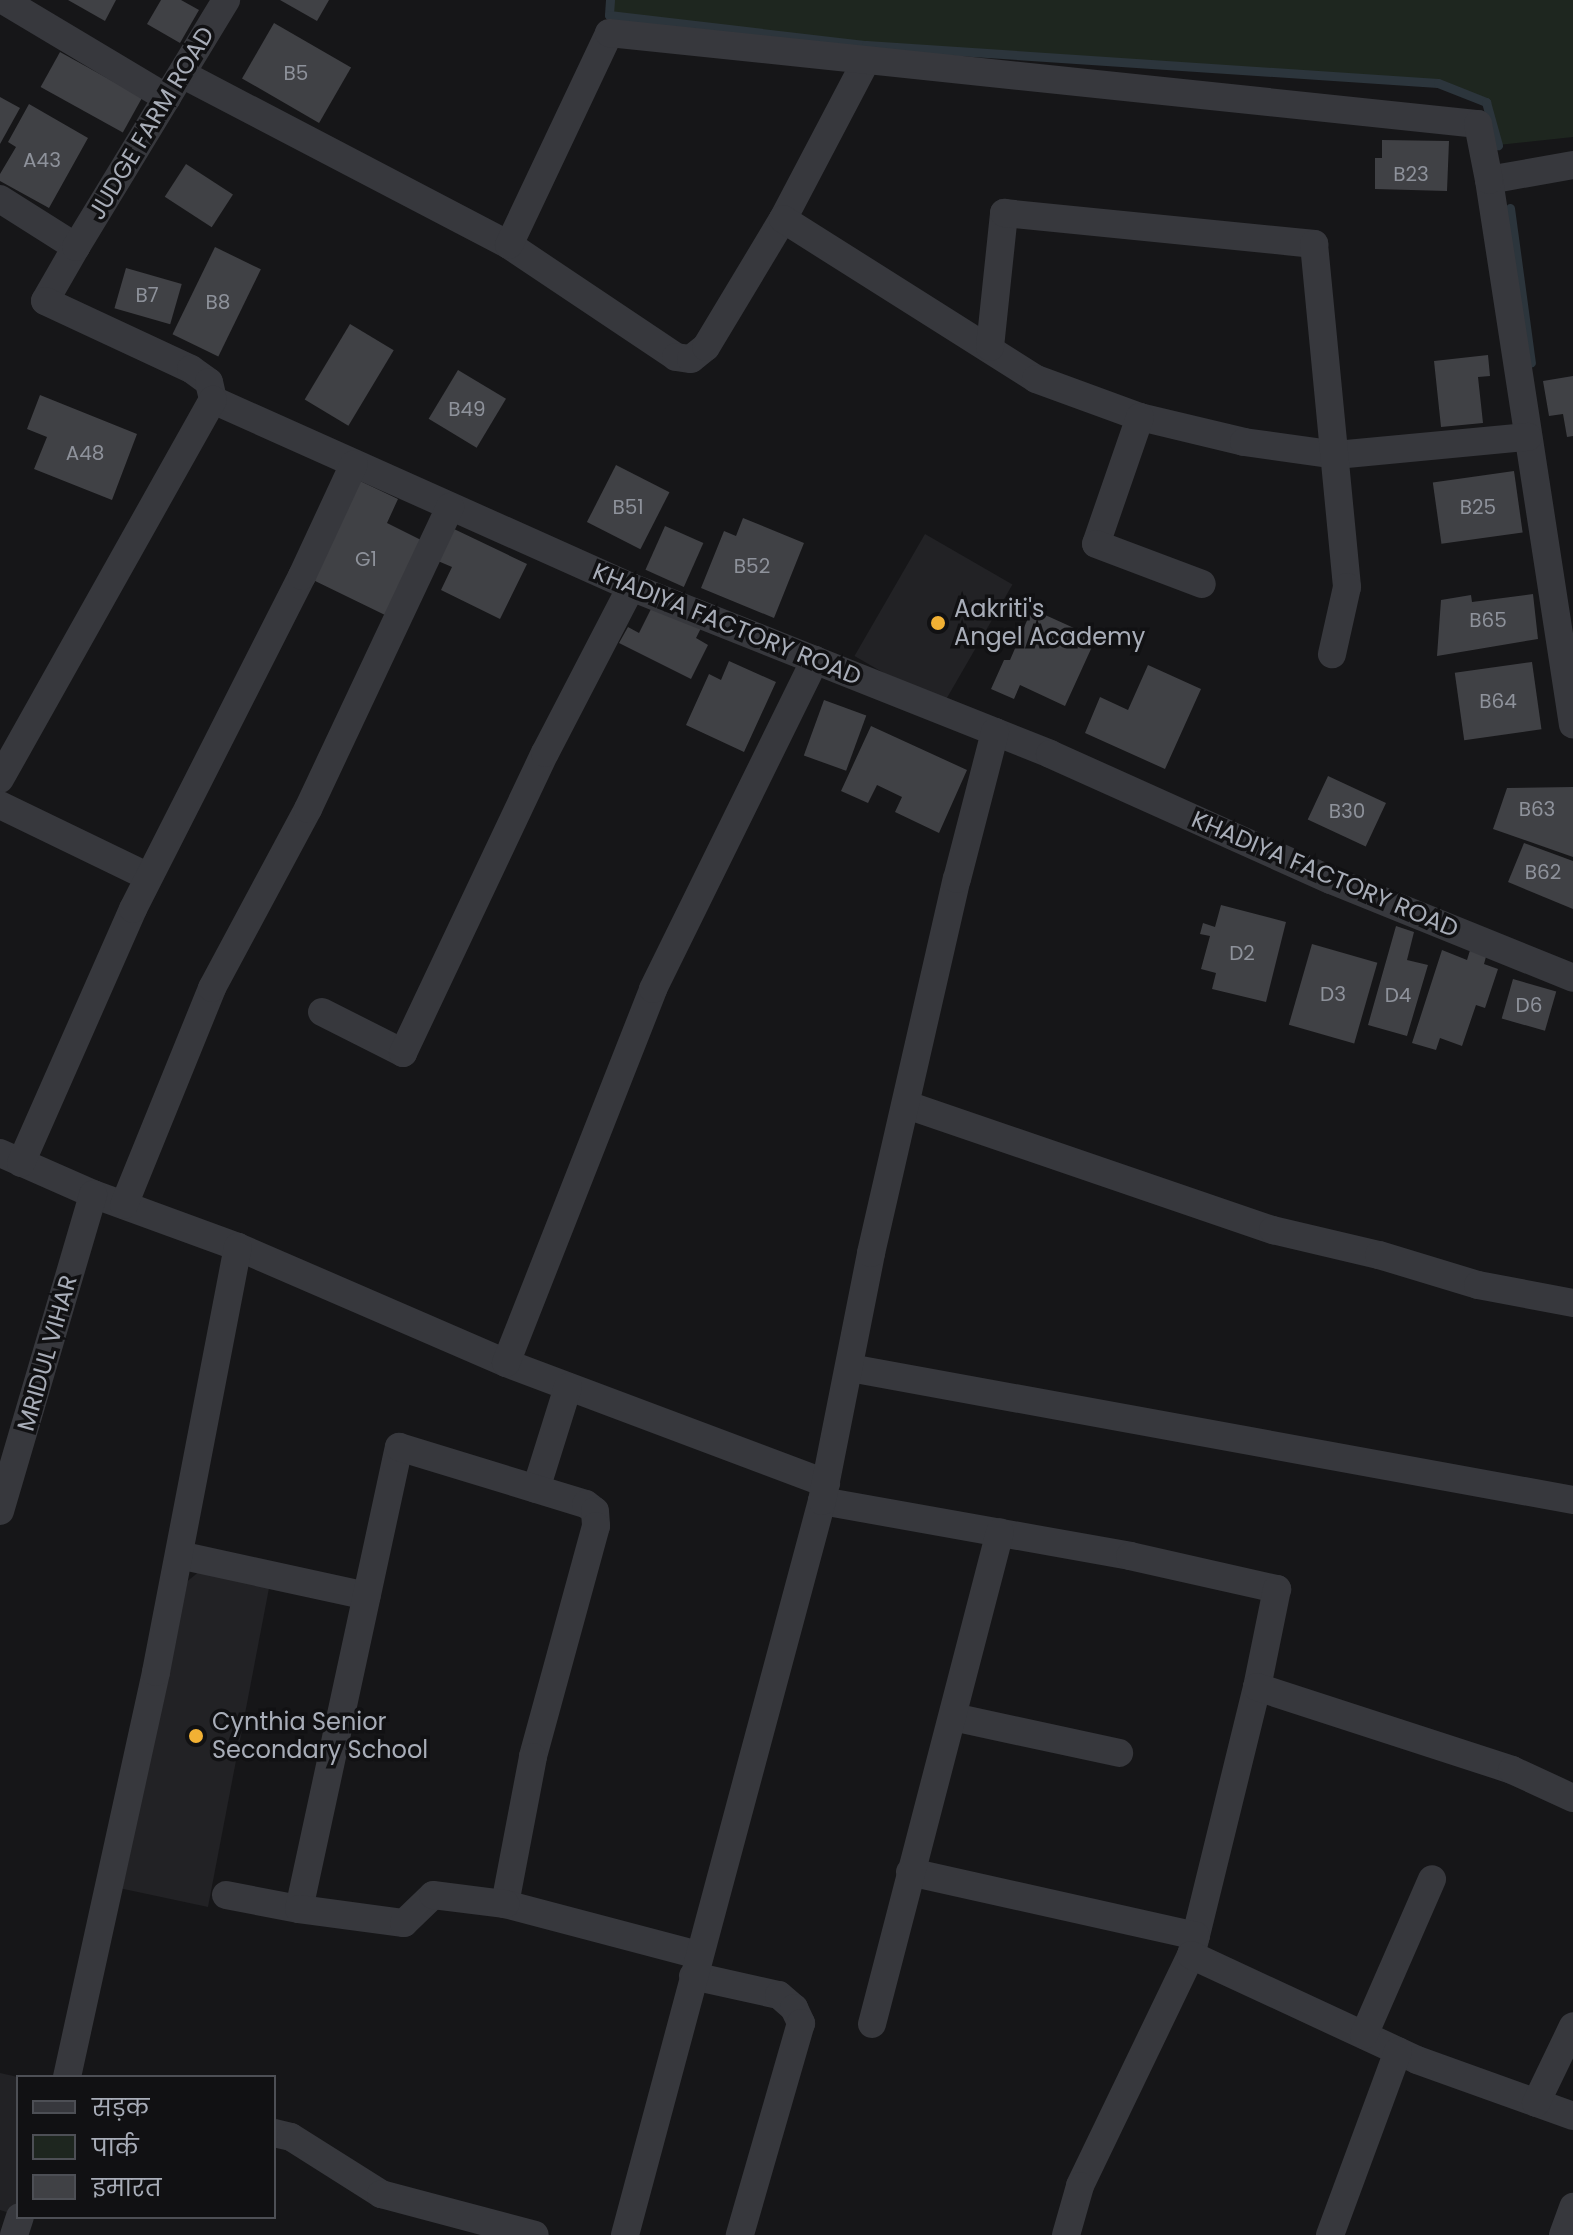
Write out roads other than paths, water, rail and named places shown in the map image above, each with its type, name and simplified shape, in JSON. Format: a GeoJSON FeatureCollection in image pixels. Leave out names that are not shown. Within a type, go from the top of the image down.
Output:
{"type":"FeatureCollection","features":[{"type":"Feature","properties":{"kind":"street"},"geometry":{"type":"LineString","coordinates":[[3,0],[167,98]]}},
{"type":"Feature","properties":{"kind":"street","name":"JUDGE FARM ROAD"},"geometry":{"type":"LineString","coordinates":[[76,247],[226,0]]}},
{"type":"Feature","properties":{"kind":"street"},"geometry":{"type":"LineString","coordinates":[[509,245],[609,33],[1478,124],[1573,725]]}},
{"type":"Feature","properties":{"kind":"street"},"geometry":{"type":"LineString","coordinates":[[182,74],[509,245],[676,357],[691,359],[706,347],[783,219],[866,61]]}},
{"type":"Feature","properties":{"kind":"street"},"geometry":{"type":"LineString","coordinates":[[1489,180],[1573,165]]}},
{"type":"Feature","properties":{"kind":"street"},"geometry":{"type":"LineString","coordinates":[[0,199],[76,247],[45,301],[191,369],[209,382],[213,400],[0,779]]}},
{"type":"Feature","properties":{"kind":"street"},"geometry":{"type":"LineString","coordinates":[[990,347],[1004,213],[1314,244],[1347,587],[1332,654]]}},
{"type":"Feature","properties":{"kind":"street"},"geometry":{"type":"LineString","coordinates":[[783,219],[990,347],[1036,379],[1140,417],[1244,442],[1336,455],[1528,437]]}},
{"type":"Feature","properties":{"kind":"street","name":"KHADIYA FACTORY ROAD"},"geometry":{"type":"LineString","coordinates":[[213,400],[631,587],[995,732],[1331,880],[1573,978]]}},
{"type":"Feature","properties":{"kind":"street"},"geometry":{"type":"LineString","coordinates":[[1140,417],[1096,544],[1202,584]]}},
{"type":"Feature","properties":{"kind":"street"},"geometry":{"type":"LineString","coordinates":[[354,464],[149,877],[72,1040],[11,1158],[93,1194],[238,1247],[506,1363],[824,1492],[1277,1589],[1257,1687],[1194,1945],[1080,2186],[1066,2235]]}},
{"type":"Feature","properties":{"kind":"street"},"geometry":{"type":"LineString","coordinates":[[124,1205],[212,988],[308,809],[450,507]]}},
{"type":"Feature","properties":{"kind":"street"},"geometry":{"type":"LineString","coordinates":[[322,1012],[403,1053],[545,753],[631,587]]}},
{"type":"Feature","properties":{"kind":"street"},"geometry":{"type":"LineString","coordinates":[[506,1363],[653,989],[815,660]]}},
{"type":"Feature","properties":{"kind":"street"},"geometry":{"type":"LineString","coordinates":[[625,2235],[824,1492],[871,1253],[957,879],[995,732]]}},
{"type":"Feature","properties":{"kind":"street"},"geometry":{"type":"LineString","coordinates":[[0,805],[149,877]]}},
{"type":"Feature","properties":{"kind":"street"},"geometry":{"type":"LineString","coordinates":[[907,1105],[1273,1230],[1379,1255],[1478,1285],[1573,1303]]}},
{"type":"Feature","properties":{"kind":"street","name":"MRIDUL VIHAR"},"geometry":{"type":"LineString","coordinates":[[0,1511],[93,1194]]}},
{"type":"Feature","properties":{"kind":"street"},"geometry":{"type":"LineString","coordinates":[[69,2075],[179,1555],[238,1247]]}},
{"type":"Feature","properties":{"kind":"street"},"geometry":{"type":"LineString","coordinates":[[850,1368],[1573,1500]]}},
{"type":"Feature","properties":{"kind":"street"},"geometry":{"type":"LineString","coordinates":[[536,1489],[568,1387]]}},
{"type":"Feature","properties":{"kind":"street"},"geometry":{"type":"LineString","coordinates":[[299,1909],[399,1447],[586,1504],[595,1511],[596,1526],[533,1757],[505,1904]]}},
{"type":"Feature","properties":{"kind":"street"},"geometry":{"type":"LineString","coordinates":[[872,2024],[1000,1532]]}},
{"type":"Feature","properties":{"kind":"street"},"geometry":{"type":"LineString","coordinates":[[179,1555],[367,1596]]}},
{"type":"Feature","properties":{"kind":"street"},"geometry":{"type":"LineString","coordinates":[[1257,1687],[1512,1770],[1573,1798]]}},
{"type":"Feature","properties":{"kind":"street"},"geometry":{"type":"LineString","coordinates":[[953,1717],[1119,1753]]}},
{"type":"Feature","properties":{"kind":"street"},"geometry":{"type":"LineString","coordinates":[[910,1872],[1194,1945],[1398,2051],[1573,2116]]}},
{"type":"Feature","properties":{"kind":"street"},"geometry":{"type":"LineString","coordinates":[[1364,2035],[1432,1879]]}},
{"type":"Feature","properties":{"kind":"street"},"geometry":{"type":"LineString","coordinates":[[226,1895],[299,1909],[404,1923],[433,1895],[505,1904],[779,1995],[794,2008],[801,2023],[740,2235]]}},
{"type":"Feature","properties":{"kind":"street"},"geometry":{"type":"LineString","coordinates":[[1536,2103],[1573,2026]]}},
{"type":"Feature","properties":{"kind":"street"},"geometry":{"type":"LineString","coordinates":[[1330,2235],[1398,2051]]}},
{"type":"Feature","properties":{"kind":"street"},"geometry":{"type":"LineString","coordinates":[[276,2133],[291,2137],[381,2194],[535,2235]]}},
{"type":"Feature","properties":{"kind":"street"},"geometry":{"type":"LineString","coordinates":[[1563,2235],[1573,2207]]}},
{"type":"Feature","properties":{"kind":"waterway"},"geometry":{"type":"LineString","coordinates":[[610,0],[609,15],[866,45],[1438,83],[1486,102],[1498,145]]}},
{"type":"Feature","properties":{"kind":"waterway"},"geometry":{"type":"LineString","coordinates":[[1510,208],[1531,363]]}},
{"type":"Feature","properties":{"kind":"place","name":"Aakriti's Angel Academy"},"geometry":{"type":"Point","coordinates":[938,623]}},
{"type":"Feature","properties":{"kind":"place","name":"Cynthia Senior Secondary School"},"geometry":{"type":"Point","coordinates":[196,1736]}}]}
